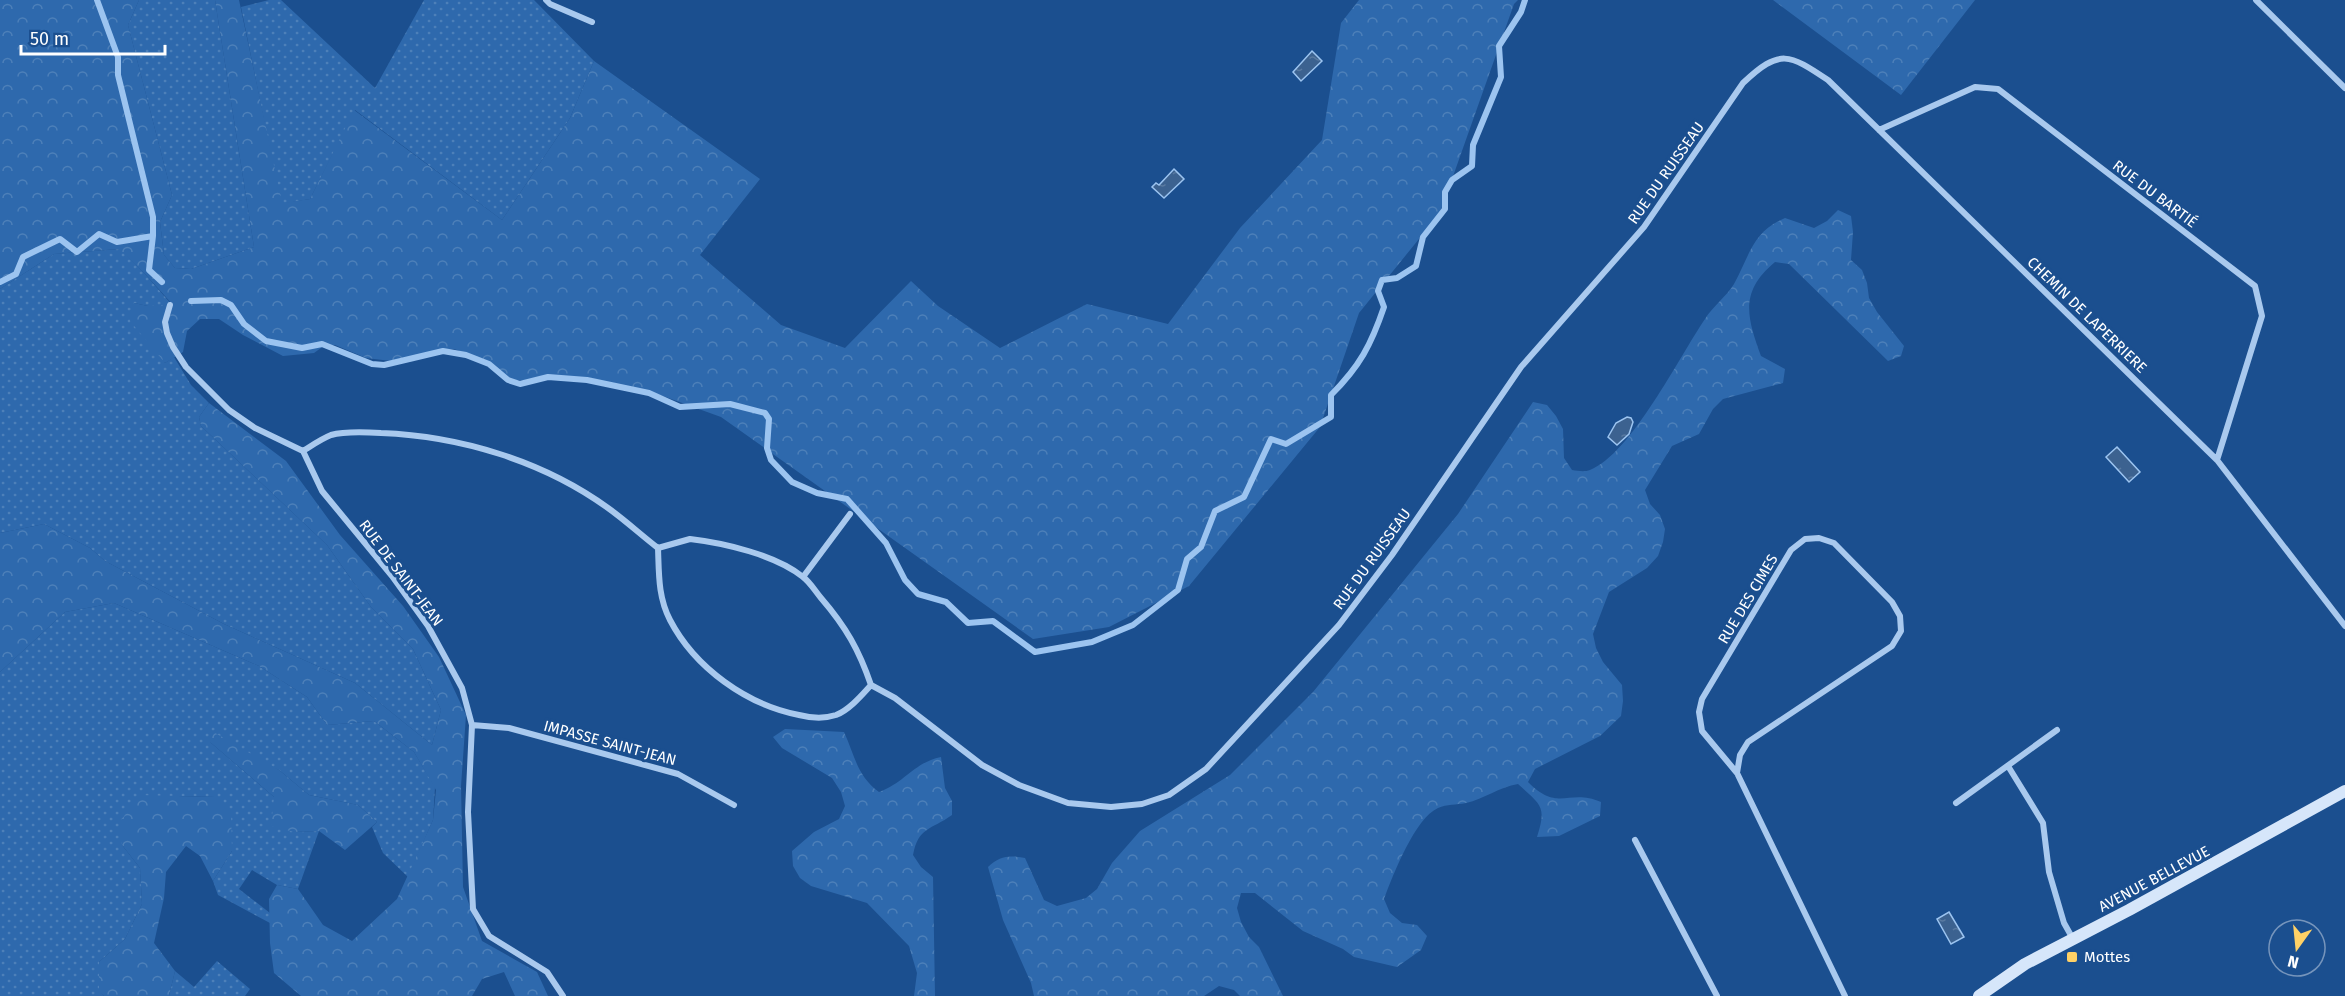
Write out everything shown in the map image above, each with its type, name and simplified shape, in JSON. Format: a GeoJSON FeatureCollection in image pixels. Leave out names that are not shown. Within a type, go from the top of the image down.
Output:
{"type":"FeatureCollection","features":[{"type":"Feature","properties":{"kind":"main road","name":"AVENUE BELLEVUE"},"geometry":{"type":"LineString","coordinates":[[1978,996],[2018,969],[2345,791]]}},
{"type":"Feature","properties":{"kind":"street"},"geometry":{"type":"LineString","coordinates":[[546,0],[550,4],[592,22]]}},
{"type":"Feature","properties":{"kind":"street"},"geometry":{"type":"LineString","coordinates":[[2256,0],[2345,88]]}},
{"type":"Feature","properties":{"kind":"street","name":"CHEMIN DE LAPERRIERE"},"geometry":{"type":"LineString","coordinates":[[1780,58],[1799,60],[1828,80],[2217,460],[2345,626]]}},
{"type":"Feature","properties":{"kind":"street","name":"RUE DU RUISSEAU"},"geometry":{"type":"LineString","coordinates":[[871,685],[895,698],[982,765],[1029,788],[1068,802],[1111,807],[1142,804],[1169,795],[1206,769],[1339,625],[1392,555],[1521,367],[1644,228],[1743,83],[1760,67],[1780,58]]}},
{"type":"Feature","properties":{"kind":"street","name":"RUE DU BARTIÉ"},"geometry":{"type":"LineString","coordinates":[[1879,130],[1975,87],[1998,89],[2255,286],[2262,316],[2217,460]]}},
{"type":"Feature","properties":{"kind":"street"},"geometry":{"type":"LineString","coordinates":[[170,305],[165,322],[167,333],[186,367],[229,410],[255,429],[303,451],[331,435],[364,432],[401,433],[452,442],[504,455],[558,478],[607,507],[658,548],[660,592],[670,620],[685,642],[709,669],[742,694],[777,711],[814,718],[836,715],[856,701],[871,685],[860,653],[845,627],[803,577],[771,560],[725,543],[690,538],[658,548]]}},
{"type":"Feature","properties":{"kind":"street","name":"RUE DE SAINT-JEAN"},"geometry":{"type":"LineString","coordinates":[[303,451],[322,491],[392,576],[428,627],[462,688],[472,725],[468,812],[473,909],[489,936],[547,972],[563,996]]}},
{"type":"Feature","properties":{"kind":"street"},"geometry":{"type":"LineString","coordinates":[[803,577],[850,514]]}},
{"type":"Feature","properties":{"kind":"street","name":"RUE DES CIMES"},"geometry":{"type":"LineString","coordinates":[[1737,773],[1740,755],[1748,742],[1892,646],[1901,631],[1900,616],[1892,602],[1834,543],[1819,538],[1805,539],[1791,550],[1702,699],[1699,712],[1702,731],[1737,773],[1845,996]]}},
{"type":"Feature","properties":{"kind":"street"},"geometry":{"type":"LineString","coordinates":[[2339,617],[2345,612]]}},
{"type":"Feature","properties":{"kind":"street","name":"IMPASSE SAINT-JEAN"},"geometry":{"type":"LineString","coordinates":[[472,725],[509,728],[678,774],[734,805]]}},
{"type":"Feature","properties":{"kind":"street"},"geometry":{"type":"LineString","coordinates":[[1956,803],[2057,730]]}},
{"type":"Feature","properties":{"kind":"street"},"geometry":{"type":"LineString","coordinates":[[2008,766],[2043,823],[2049,872],[2064,923],[2073,940]]}},
{"type":"Feature","properties":{"kind":"street"},"geometry":{"type":"LineString","coordinates":[[1635,840],[1717,996]]}},
{"type":"Feature","properties":{"kind":"green space"},"geometry":{"type":"Polygon","coordinates":[[[0,0],[139,0],[128,25],[172,195],[160,222],[164,255],[175,268],[191,269],[254,247],[215,0],[239,0],[282,203],[310,199],[354,110],[502,220],[570,118],[594,61],[760,179],[700,255],[781,325],[845,348],[911,281],[938,306],[1000,348],[1087,304],[1168,324],[1240,228],[1322,140],[1341,23],[1359,0],[1518,0],[1514,4],[1440,213],[1359,313],[1320,427],[1189,586],[1109,627],[1033,639],[721,417],[649,391],[552,375],[526,380],[511,380],[486,360],[454,349],[391,361],[366,358],[335,345],[325,345],[314,353],[283,356],[243,335],[219,319],[200,319],[187,331],[183,352],[165,363],[130,321],[134,303],[148,306],[173,305],[119,249],[54,254],[0,289],[0,0]]]}},
{"type":"Feature","properties":{"kind":"green space"},"geometry":{"type":"Polygon","coordinates":[[[139,0],[215,0],[254,247],[191,269],[175,268],[164,255],[160,222],[172,195],[128,25],[139,0]]]}},
{"type":"Feature","properties":{"kind":"green space"},"geometry":{"type":"Polygon","coordinates":[[[269,0],[281,0],[375,88],[424,0],[534,0],[594,61],[570,118],[502,220],[355,110],[310,199],[281,204],[241,7],[269,0]]]}},
{"type":"Feature","properties":{"kind":"green space"},"geometry":{"type":"Polygon","coordinates":[[[1773,0],[1975,0],[1901,95],[1773,0]]]}},
{"type":"Feature","properties":{"kind":"green space"},"geometry":{"type":"Polygon","coordinates":[[[1838,210],[1851,216],[1853,232],[1851,260],[1862,270],[1869,298],[1877,312],[1904,346],[1901,356],[1888,361],[1789,264],[1775,262],[1763,273],[1751,295],[1749,306],[1752,329],[1761,356],[1785,369],[1783,383],[1723,399],[1713,409],[1699,434],[1672,446],[1645,490],[1650,504],[1660,515],[1665,529],[1658,556],[1647,568],[1609,592],[1593,634],[1596,648],[1603,662],[1622,685],[1621,716],[1600,736],[1535,769],[1528,782],[1548,796],[1590,798],[1601,802],[1600,816],[1559,836],[1537,837],[1541,819],[1540,807],[1518,784],[1473,801],[1438,808],[1429,814],[1406,848],[1384,899],[1390,913],[1402,923],[1417,925],[1427,936],[1421,950],[1397,967],[1354,957],[1343,949],[1303,931],[1255,893],[1241,893],[1237,908],[1241,922],[1249,937],[1259,947],[1283,996],[1240,996],[1234,990],[1219,986],[1204,996],[1034,996],[1031,983],[1003,920],[988,867],[1005,857],[1025,858],[1044,900],[1057,906],[1086,898],[1097,889],[1112,863],[1140,831],[1230,775],[1313,692],[1458,514],[1533,402],[1547,405],[1556,416],[1563,429],[1564,458],[1572,470],[1588,471],[1606,460],[1638,425],[1705,319],[1734,284],[1753,245],[1765,230],[1785,218],[1814,228],[1827,221],[1838,210]]]}},
{"type":"Feature","properties":{"kind":"green space"},"geometry":{"type":"Polygon","coordinates":[[[120,249],[173,306],[148,306],[134,303],[165,363],[174,357],[191,385],[209,403],[199,417],[201,426],[327,545],[371,607],[413,649],[441,710],[432,745],[355,683],[224,624],[105,561],[90,548],[44,524],[0,533],[0,289],[54,254],[120,249]]]}},
{"type":"Feature","properties":{"kind":"green space"},"geometry":{"type":"Polygon","coordinates":[[[209,403],[286,461],[340,535],[403,606],[439,657],[466,715],[461,786],[463,887],[482,941],[537,972],[548,996],[515,996],[504,972],[482,979],[472,996],[301,996],[274,973],[270,943],[269,899],[277,885],[298,889],[323,925],[352,941],[397,899],[433,820],[436,790],[414,752],[374,721],[327,725],[307,697],[259,666],[114,603],[65,612],[0,672],[0,533],[44,524],[90,548],[105,561],[224,624],[355,683],[432,745],[441,710],[413,649],[371,607],[327,545],[201,426],[199,417],[209,403]]]}},
{"type":"Feature","properties":{"kind":"green space"},"geometry":{"type":"Polygon","coordinates":[[[114,603],[259,666],[307,697],[327,725],[374,721],[414,752],[435,787],[433,820],[408,877],[383,853],[372,827],[377,822],[358,805],[309,795],[279,770],[210,742],[274,797],[294,832],[319,831],[298,889],[277,885],[252,870],[239,889],[270,913],[270,923],[218,895],[213,881],[232,851],[215,797],[180,796],[122,845],[140,868],[142,904],[125,939],[99,962],[99,990],[104,996],[0,996],[0,672],[65,612],[114,603]]]}},
{"type":"Feature","properties":{"kind":"green space"},"geometry":{"type":"Polygon","coordinates":[[[785,729],[844,732],[861,772],[879,792],[923,764],[941,757],[945,788],[952,801],[952,815],[922,834],[913,855],[921,867],[933,877],[935,996],[914,996],[917,973],[909,946],[867,903],[811,886],[800,878],[793,866],[792,851],[814,832],[839,819],[845,806],[841,792],[832,778],[782,748],[773,737],[785,729]]]}},
{"type":"Feature","properties":{"kind":"green space"},"geometry":{"type":"Polygon","coordinates":[[[210,730],[279,770],[309,795],[358,805],[377,822],[345,850],[319,831],[294,832],[271,826],[274,797],[210,742],[210,730]]]}},
{"type":"Feature","properties":{"kind":"green space"},"geometry":{"type":"Polygon","coordinates":[[[139,795],[216,797],[231,811],[232,851],[213,881],[200,856],[186,846],[166,872],[164,898],[154,943],[175,971],[169,996],[104,996],[99,991],[99,962],[125,939],[142,904],[140,868],[122,845],[120,822],[139,795]]]}},
{"type":"Feature","properties":{"kind":"green space"},"geometry":{"type":"Polygon","coordinates":[[[217,961],[250,989],[245,996],[169,996],[175,971],[194,987],[217,961]]]}},
{"type":"Feature","properties":{"kind":"water"},"geometry":{"type":"Polygon","coordinates":[[[1312,51],[1322,61],[1301,81],[1293,72],[1312,51]]]}},
{"type":"Feature","properties":{"kind":"water"},"geometry":{"type":"Polygon","coordinates":[[[1174,169],[1184,179],[1164,198],[1152,187],[1156,183],[1159,185],[1174,169]]]}},
{"type":"Feature","properties":{"kind":"water"},"geometry":{"type":"Polygon","coordinates":[[[1627,417],[1633,422],[1629,434],[1617,445],[1608,437],[1616,423],[1627,417]]]}},
{"type":"Feature","properties":{"kind":"water"},"geometry":{"type":"Polygon","coordinates":[[[2117,447],[2140,472],[2129,482],[2106,457],[2117,447]]]}},
{"type":"Feature","properties":{"kind":"water"},"geometry":{"type":"Polygon","coordinates":[[[1949,912],[1964,937],[1951,944],[1937,919],[1949,912]]]}},
{"type":"Feature","properties":{"kind":"waterway"},"geometry":{"type":"LineString","coordinates":[[97,0],[118,57],[118,75],[153,217],[153,236]]}},
{"type":"Feature","properties":{"kind":"waterway"},"geometry":{"type":"LineString","coordinates":[[191,301],[221,300],[231,305],[244,324],[266,341],[302,348],[322,344],[372,364],[384,365],[443,351],[466,355],[489,364],[508,380],[520,384],[548,377],[587,380],[649,393],[680,407],[730,404],[765,413],[769,419],[767,448],[771,460],[792,482],[817,493],[847,499],[886,543],[905,580],[918,594],[946,602],[968,623],[993,621],[1035,652],[1092,642],[1133,625],[1178,590],[1187,559],[1201,547],[1215,511],[1244,497],[1271,439],[1286,444],[1331,417],[1331,395],[1357,364],[1379,321],[1384,307],[1378,291],[1382,280],[1397,278],[1416,266],[1423,237],[1445,209],[1445,192],[1452,180],[1472,166],[1473,145],[1501,77],[1499,46],[1521,12],[1525,0]]}},
{"type":"Feature","properties":{"kind":"waterway"},"geometry":{"type":"LineString","coordinates":[[0,282],[16,274],[23,257],[60,239],[77,252],[99,234],[117,242],[153,236],[149,270],[162,282]]}},
{"type":"Feature","properties":{"kind":"place","name":"Mottes"},"geometry":{"type":"Point","coordinates":[2072,957]}}]}
